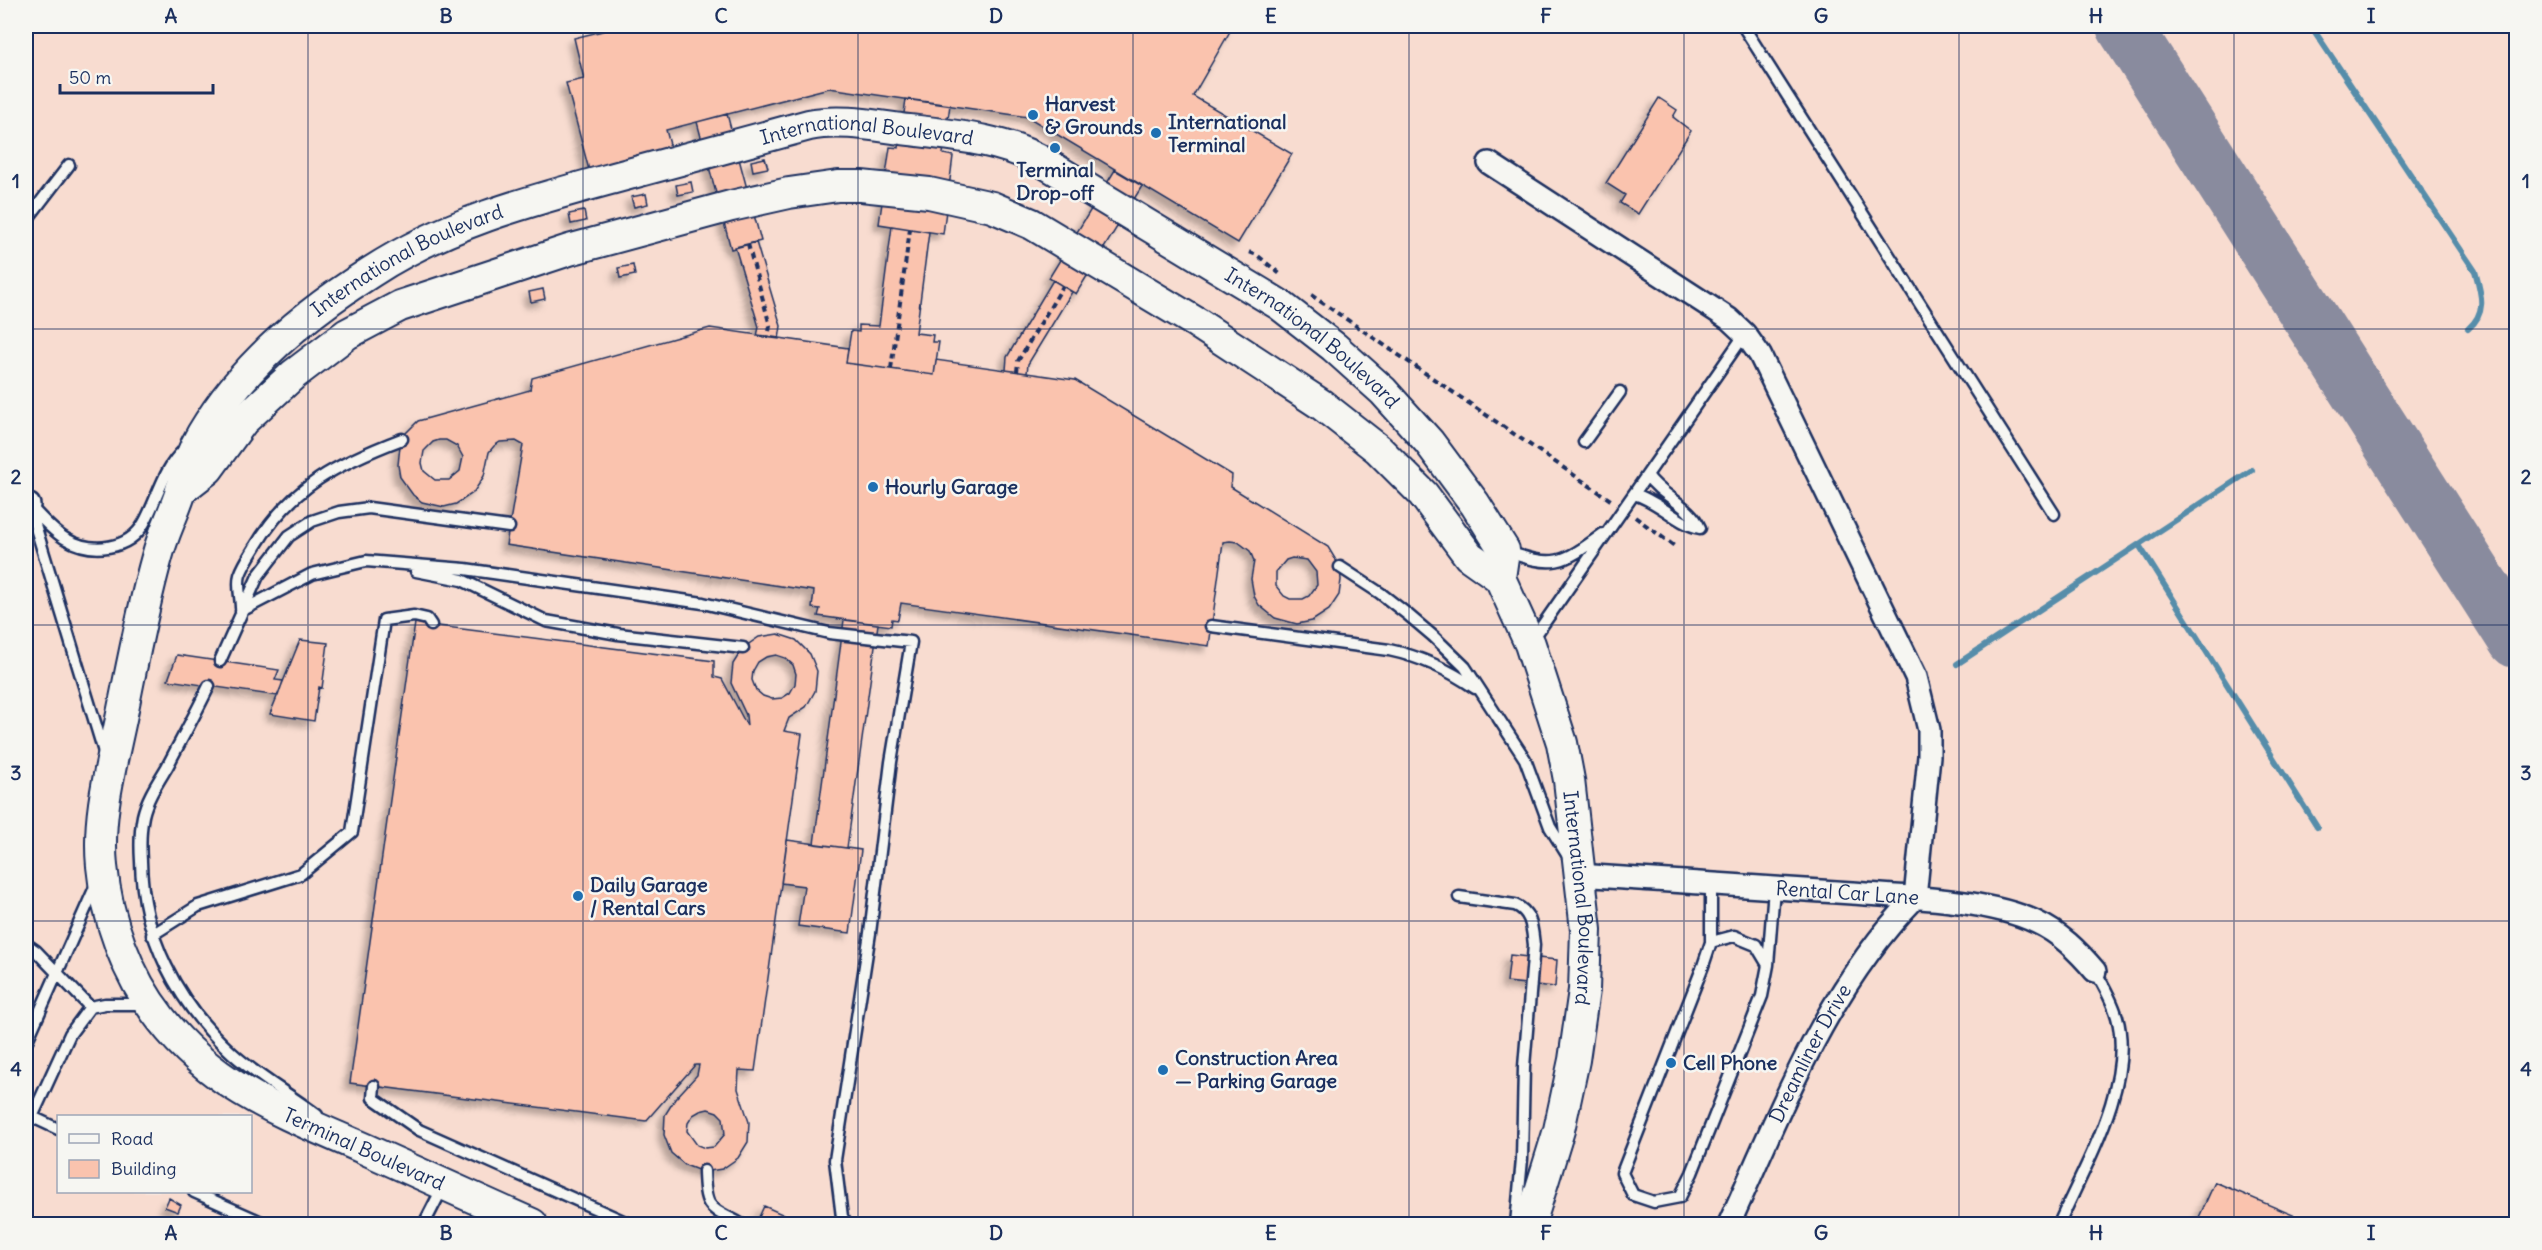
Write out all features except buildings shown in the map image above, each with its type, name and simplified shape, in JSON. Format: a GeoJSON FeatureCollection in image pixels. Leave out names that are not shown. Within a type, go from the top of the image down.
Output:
{"type":"FeatureCollection","features":[{"type":"Feature","properties":{"kind":"main road","name":"International Boulevard"},"geometry":{"type":"LineString","coordinates":[[110,769],[151,579],[171,514],[181,490],[187,462],[200,436],[231,390],[262,357],[356,281],[394,257],[439,234],[502,208],[809,125],[846,122],[956,136],[1018,149],[1280,305],[1362,370],[1407,417],[1451,470],[1502,564],[1551,707],[1563,752],[1570,789],[1586,930],[1586,966],[1581,1018],[1559,1130],[1530,1224]]}},
{"type":"Feature","properties":{"kind":"main road","name":"International Boulevard"},"geometry":{"type":"LineString","coordinates":[[181,490],[208,470],[243,421],[293,375],[347,334],[400,306],[569,250],[742,203],[812,189],[861,186],[929,192],[992,207],[1032,224],[1169,306],[1322,405],[1378,450],[1423,494],[1469,556],[1502,564]]}},
{"type":"Feature","properties":{"kind":"main road","name":"Terminal Boulevard"},"geometry":{"type":"LineString","coordinates":[[110,769],[101,834],[102,871],[120,944],[150,1004],[176,1037],[223,1080],[277,1110],[532,1224]]}},
{"type":"Feature","properties":{"kind":"street"},"geometry":{"type":"LineString","coordinates":[[1490,163],[1729,319],[1745,334],[1769,372],[1916,677],[1929,729],[1929,756],[1915,898]]}},
{"type":"Feature","properties":{"kind":"street","name":"Rental Car Lane"},"geometry":{"type":"LineString","coordinates":[[1578,875],[1915,898],[1982,907],[2016,914],[2037,922],[2076,948],[2095,971]]}},
{"type":"Feature","properties":{"kind":"street","name":"Dreamliner Drive"},"geometry":{"type":"LineString","coordinates":[[1729,1224],[1822,1024],[1877,941],[1915,898]]}},
{"type":"Feature","properties":{"kind":"lane"},"geometry":{"type":"LineString","coordinates":[[1743,26],[2054,514]]}},
{"type":"Feature","properties":{"kind":"lane"},"geometry":{"type":"LineString","coordinates":[[26,221],[69,165]]}},
{"type":"Feature","properties":{"kind":"lane"},"geometry":{"type":"LineString","coordinates":[[1530,644],[1745,334]]}},
{"type":"Feature","properties":{"kind":"lane"},"geometry":{"type":"LineString","coordinates":[[1584,442],[1620,392]]}},
{"type":"Feature","properties":{"kind":"lane"},"geometry":{"type":"LineString","coordinates":[[27,500],[67,540],[84,546],[102,548],[118,545],[133,536],[144,524],[172,461],[200,436]]}},
{"type":"Feature","properties":{"kind":"lane"},"geometry":{"type":"LineString","coordinates":[[241,611],[239,576],[262,535],[295,497],[338,466],[402,439]]}},
{"type":"Feature","properties":{"kind":"lane"},"geometry":{"type":"LineString","coordinates":[[1634,494],[1650,499],[1686,525],[1700,528],[1695,516],[1657,489],[1647,475]]}},
{"type":"Feature","properties":{"kind":"lane"},"geometry":{"type":"LineString","coordinates":[[27,500],[110,769]]}},
{"type":"Feature","properties":{"kind":"lane"},"geometry":{"type":"LineString","coordinates":[[220,661],[258,576],[279,545],[299,528],[324,516],[369,508],[509,527]]}},
{"type":"Feature","properties":{"kind":"lane"},"geometry":{"type":"LineString","coordinates":[[1502,564],[1563,560],[1578,552],[1610,528]]}},
{"type":"Feature","properties":{"kind":"lane"},"geometry":{"type":"LineString","coordinates":[[241,611],[312,574],[366,561],[465,569],[703,603],[829,633],[911,642],[891,762],[870,933],[835,1160],[842,1217],[847,1224]]}},
{"type":"Feature","properties":{"kind":"lane"},"geometry":{"type":"LineString","coordinates":[[366,561],[462,580],[546,621],[618,634],[742,648]]}},
{"type":"Feature","properties":{"kind":"lane"},"geometry":{"type":"LineString","coordinates":[[1340,567],[1380,593],[1433,636],[1466,667],[1525,759],[1550,828],[1578,875]]}},
{"type":"Feature","properties":{"kind":"lane"},"geometry":{"type":"LineString","coordinates":[[152,935],[198,906],[301,874],[352,832],[384,620],[414,616],[427,619],[431,625]]}},
{"type":"Feature","properties":{"kind":"lane"},"geometry":{"type":"LineString","coordinates":[[1211,626],[1414,655],[1455,674],[1480,692]]}},
{"type":"Feature","properties":{"kind":"lane"},"geometry":{"type":"LineString","coordinates":[[209,686],[150,797],[143,816],[140,835],[141,875],[152,935],[176,987],[216,1037],[245,1065],[363,1149]]}},
{"type":"Feature","properties":{"kind":"lane"},"geometry":{"type":"LineString","coordinates":[[26,1043],[102,871]]}},
{"type":"Feature","properties":{"kind":"lane"},"geometry":{"type":"LineString","coordinates":[[1712,884],[1711,942],[1622,1173],[1633,1195],[1654,1202],[1680,1197],[1692,1173],[1762,996],[1774,888]]}},
{"type":"Feature","properties":{"kind":"lane"},"geometry":{"type":"LineString","coordinates":[[1459,897],[1515,905],[1523,909],[1530,918],[1534,945],[1524,1067],[1522,1159],[1516,1224]]}},
{"type":"Feature","properties":{"kind":"lane"},"geometry":{"type":"LineString","coordinates":[[1711,942],[1734,936],[1756,945],[1767,965]]}},
{"type":"Feature","properties":{"kind":"lane"},"geometry":{"type":"LineString","coordinates":[[26,944],[36,951],[90,1007]]}},
{"type":"Feature","properties":{"kind":"lane"},"geometry":{"type":"LineString","coordinates":[[2059,1224],[2116,1093],[2120,1068],[2121,1043],[2117,1018],[2108,993],[2095,971]]}},
{"type":"Feature","properties":{"kind":"lane"},"geometry":{"type":"LineString","coordinates":[[57,1129],[29,1115],[70,1034],[90,1007],[105,1004],[150,1004]]}},
{"type":"Feature","properties":{"kind":"lane"},"geometry":{"type":"LineString","coordinates":[[374,1086],[373,1098],[419,1130],[630,1224]]}},
{"type":"Feature","properties":{"kind":"lane"},"geometry":{"type":"LineString","coordinates":[[704,1171],[705,1195],[709,1207],[741,1224]]}},
{"type":"Feature","properties":{"kind":"lane"},"geometry":{"type":"LineString","coordinates":[[424,1224],[444,1185]]}},
{"type":"Feature","properties":{"kind":"lane"},"geometry":{"type":"LineString","coordinates":[[198,1193],[266,1224]]}},
{"type":"Feature","properties":{"kind":"path"},"geometry":{"type":"LineString","coordinates":[[891,369],[910,229]]}},
{"type":"Feature","properties":{"kind":"path"},"geometry":{"type":"LineString","coordinates":[[748,244],[770,326],[768,337]]}},
{"type":"Feature","properties":{"kind":"path"},"geometry":{"type":"LineString","coordinates":[[1249,252],[1257,255],[1287,279]]}},
{"type":"Feature","properties":{"kind":"path"},"geometry":{"type":"LineString","coordinates":[[1017,372],[1018,361],[1063,286]]}},
{"type":"Feature","properties":{"kind":"path"},"geometry":{"type":"LineString","coordinates":[[1306,292],[1624,509],[1677,548]]}},
{"type":"Feature","properties":{"kind":"shaded area"},"geometry":{"type":"Polygon","coordinates":[[[26,26],[2516,26],[2516,1224],[26,1224],[26,26]]]}},
{"type":"Feature","properties":{"kind":"waterway"},"geometry":{"type":"LineString","coordinates":[[2311,26],[2475,271],[2481,295],[2481,309],[2468,329]]}},
{"type":"Feature","properties":{"kind":"waterway"},"geometry":{"type":"LineString","coordinates":[[1957,664],[2252,470]]}},
{"type":"Feature","properties":{"kind":"waterway"},"geometry":{"type":"LineString","coordinates":[[2139,545],[2317,827]]}},
{"type":"Feature","properties":{"kind":"taxiway"},"geometry":{"type":"LineString","coordinates":[[2124,26],[2516,640]]}},
{"type":"Feature","properties":{"kind":"place","name":"Harvest & Grounds"},"geometry":{"type":"Point","coordinates":[1033,115]}},
{"type":"Feature","properties":{"kind":"place","name":"International Terminal"},"geometry":{"type":"Point","coordinates":[1156,133]}},
{"type":"Feature","properties":{"kind":"place","name":"Terminal Drop-off"},"geometry":{"type":"Point","coordinates":[1055,148]}},
{"type":"Feature","properties":{"kind":"place","name":"Hourly Garage"},"geometry":{"type":"Point","coordinates":[873,487]}},
{"type":"Feature","properties":{"kind":"place","name":"Daily Garage / Rental Cars"},"geometry":{"type":"Point","coordinates":[578,896]}},
{"type":"Feature","properties":{"kind":"place","name":"Cell Phone"},"geometry":{"type":"Point","coordinates":[1671,1063]}},
{"type":"Feature","properties":{"kind":"place","name":"Construction Area — Parking Garage"},"geometry":{"type":"Point","coordinates":[1163,1070]}}]}
